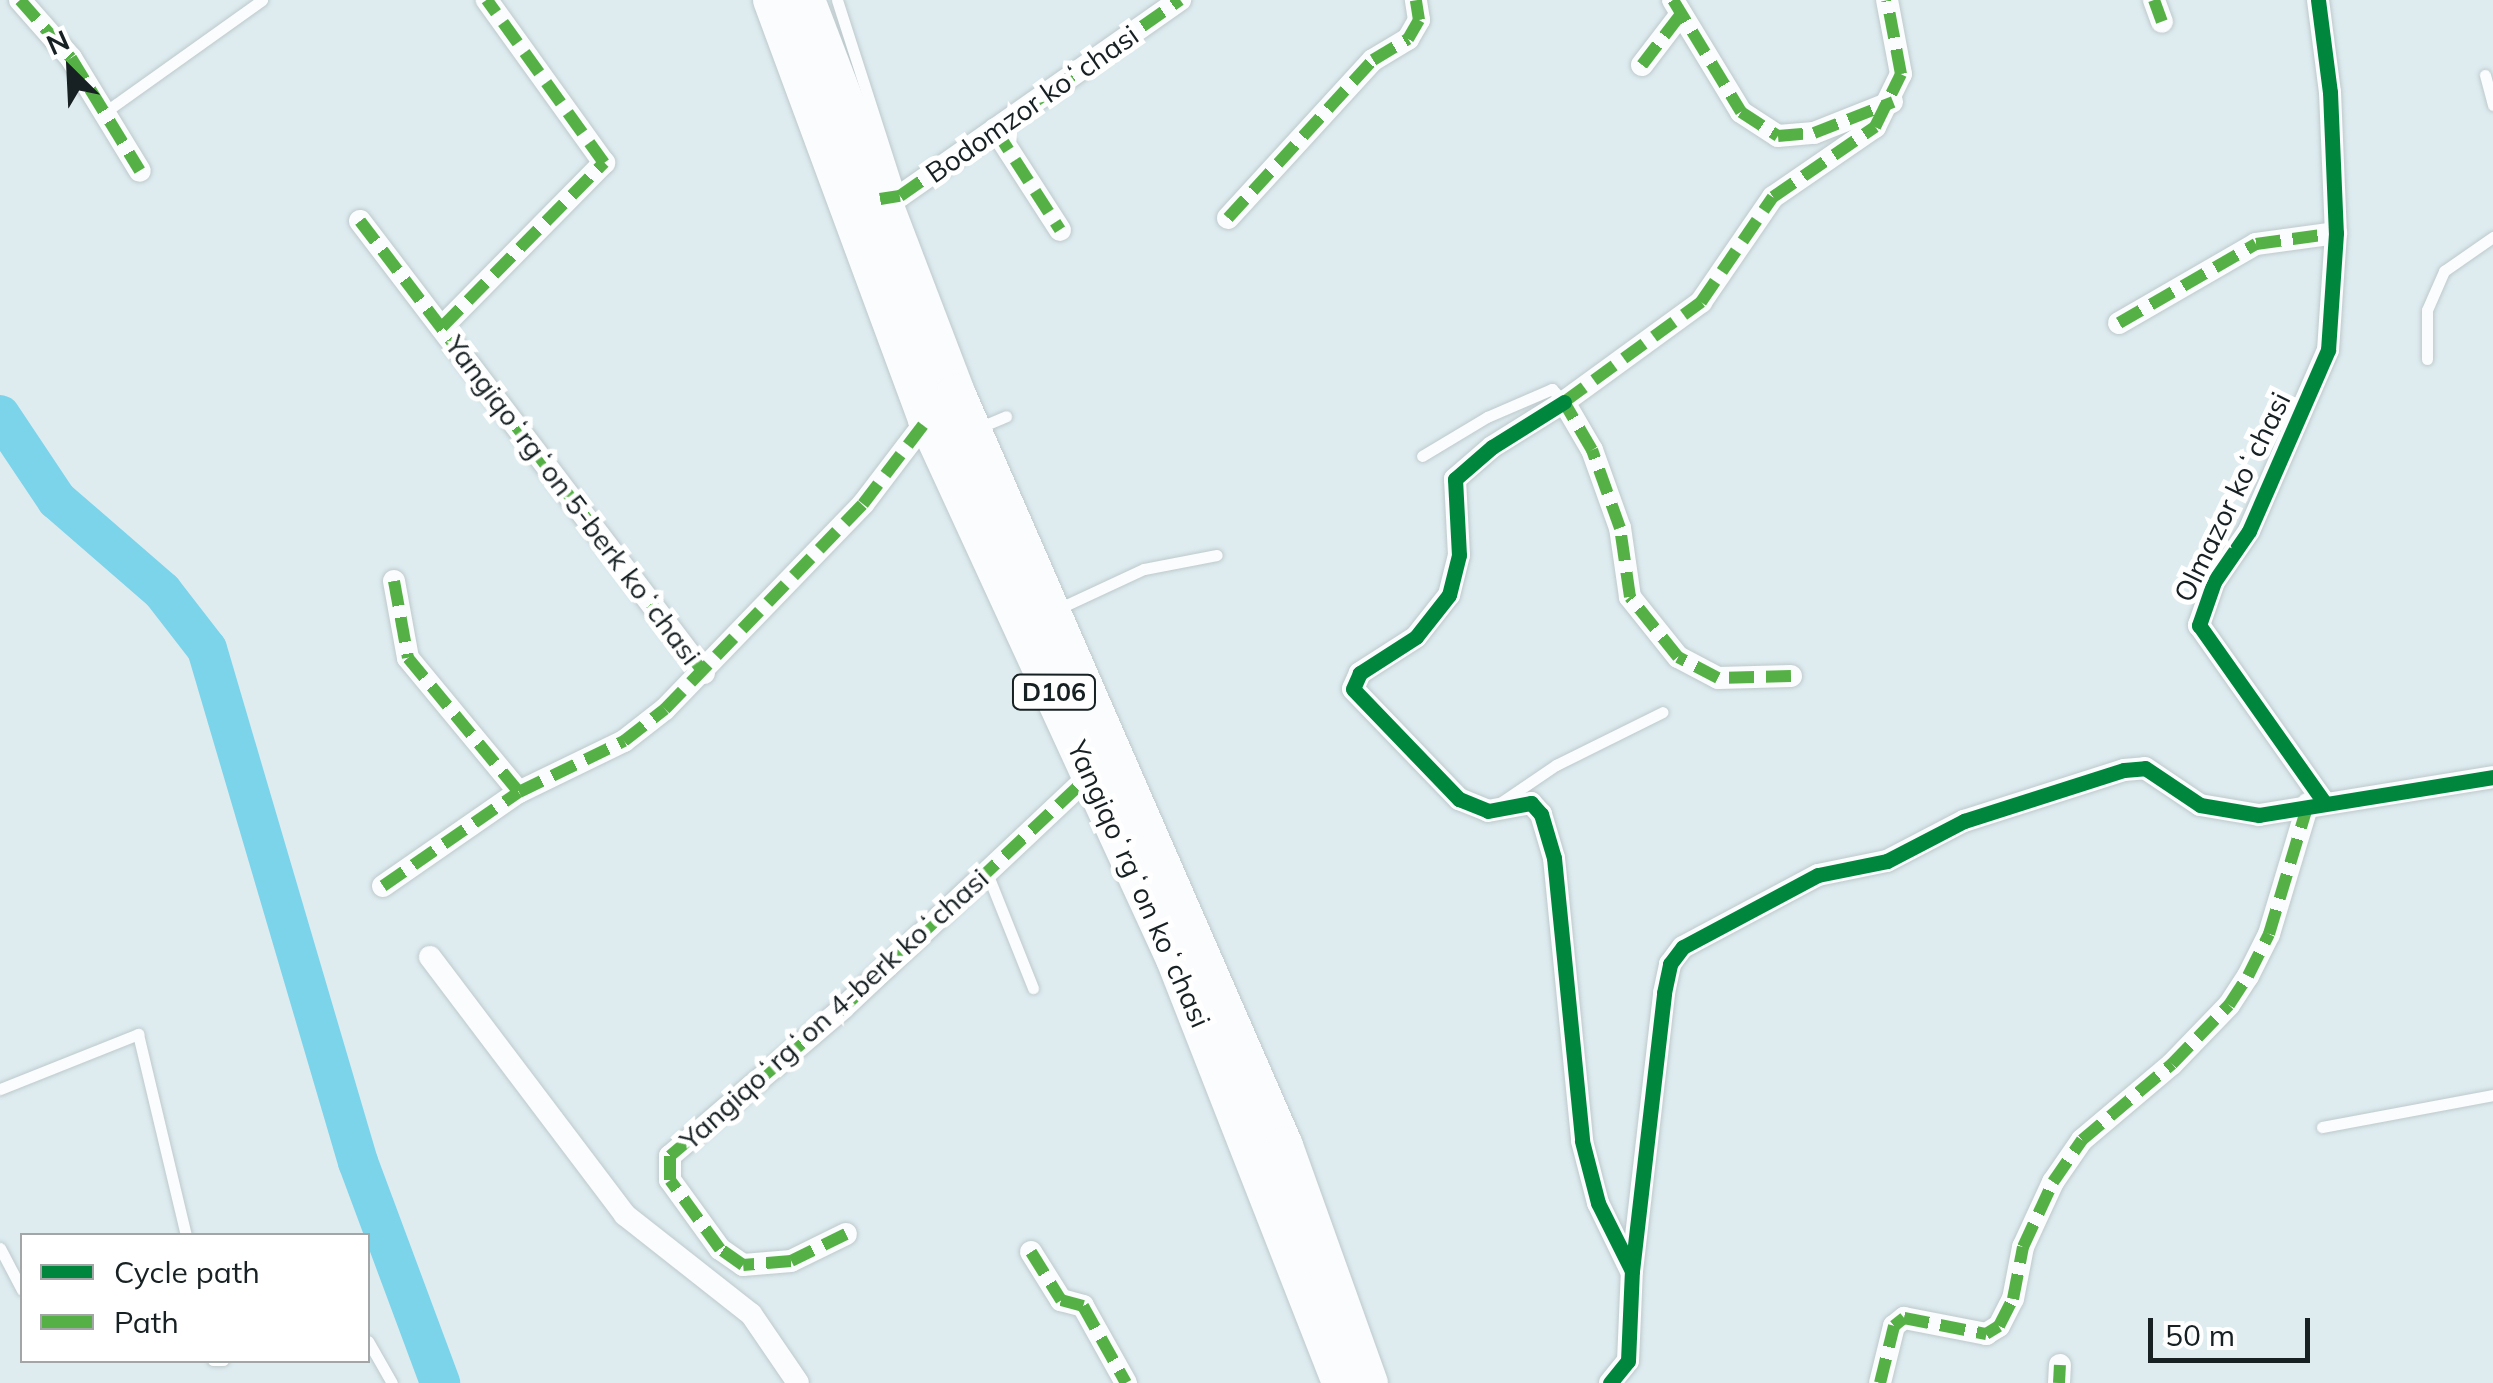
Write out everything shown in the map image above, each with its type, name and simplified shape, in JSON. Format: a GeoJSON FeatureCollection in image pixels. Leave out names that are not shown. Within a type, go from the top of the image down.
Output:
{"type":"FeatureCollection","features":[{"type":"Feature","properties":{"kind":"main road","name":"Yangiqoʻrgʻon koʻchasi"},"geometry":{"type":"LineString","coordinates":[[772,0],[927,420],[1175,959],[1341,1383]]}},
{"type":"Feature","properties":{"kind":"main road","name":"Yangiqoʻrgʻon koʻchasi"},"geometry":{"type":"LineString","coordinates":[[806,0],[896,203],[956,394],[1199,940],[1328,1258],[1369,1383]]}},
{"type":"Feature","properties":{"kind":"street"},"geometry":{"type":"LineString","coordinates":[[20,0],[71,58],[140,171]]}},
{"type":"Feature","properties":{"kind":"street","name":"Yangiqoʻrgʻon 5-berk koʻchasi"},"geometry":{"type":"LineString","coordinates":[[442,327],[604,163],[487,0]]}},
{"type":"Feature","properties":{"kind":"street","name":"Bodomzor koʻchasi"},"geometry":{"type":"LineString","coordinates":[[896,203],[1180,0]]}},
{"type":"Feature","properties":{"kind":"street"},"geometry":{"type":"LineString","coordinates":[[1228,218],[1373,60],[1408,38],[1420,20],[1416,0]]}},
{"type":"Feature","properties":{"kind":"street"},"geometry":{"type":"LineString","coordinates":[[1632,1271],[1598,1203],[1582,1140],[1548,831],[1532,802],[1488,811],[1459,800],[1357,698],[1353,681],[1416,637],[1449,594],[1459,555],[1455,479],[1492,446],[1564,402],[1701,302],[1774,197],[1875,127],[1893,102],[1901,74],[1887,0]]}},
{"type":"Feature","properties":{"kind":"street","name":"Olmazor koʻchasi"},"geometry":{"type":"LineString","coordinates":[[2315,803],[2199,625],[2214,582],[2249,531],[2328,350],[2336,233],[2330,92],[2318,0]]}},
{"type":"Feature","properties":{"kind":"street"},"geometry":{"type":"LineString","coordinates":[[1642,65],[1677,7],[1742,112],[1778,136],[1814,133],[1893,102]]}},
{"type":"Feature","properties":{"kind":"street"},"geometry":{"type":"LineString","coordinates":[[996,128],[1060,230]]}},
{"type":"Feature","properties":{"kind":"street","name":"Yangiqoʻrgʻon 5-berk koʻchasi"},"geometry":{"type":"LineString","coordinates":[[360,221],[704,673]]}},
{"type":"Feature","properties":{"kind":"street"},"geometry":{"type":"LineString","coordinates":[[2119,323],[2256,244],[2336,233]]}},
{"type":"Feature","properties":{"kind":"street"},"geometry":{"type":"LineString","coordinates":[[1564,402],[1592,450],[1620,528],[1630,598],[1678,657],[1718,678],[1791,676]]}},
{"type":"Feature","properties":{"kind":"street","name":"Yangiqoʻrgʻon 5-berk koʻchasi"},"geometry":{"type":"LineString","coordinates":[[383,886],[519,792],[624,741],[704,673],[862,504],[927,420]]}},
{"type":"Feature","properties":{"kind":"street"},"geometry":{"type":"LineString","coordinates":[[394,582],[408,658],[519,792]]}},
{"type":"Feature","properties":{"kind":"street"},"geometry":{"type":"LineString","coordinates":[[1610,1383],[1625,1372],[1632,1372],[1632,1271],[1664,993],[1670,964],[1683,947],[1818,875],[1887,861],[1964,820],[2124,770],[2146,768],[2200,804],[2228,814],[2493,776]]}},
{"type":"Feature","properties":{"kind":"street","name":"Yangiqoʻrgʻon 4-berk koʻchasi"},"geometry":{"type":"LineString","coordinates":[[846,1234],[791,1261],[743,1266],[720,1249],[666,1166],[687,1140],[843,1008],[940,910],[987,873],[1092,773]]}},
{"type":"Feature","properties":{"kind":"street"},"geometry":{"type":"LineString","coordinates":[[1880,1383],[1894,1326],[1904,1318],[1986,1334],[1999,1326],[2013,1299],[2023,1247],[2063,1168],[2117,1106],[2172,1064],[2229,1006],[2248,976],[2268,934],[2315,803]]}},
{"type":"Feature","properties":{"kind":"street"},"geometry":{"type":"LineString","coordinates":[[430,957],[624,1215],[751,1314],[798,1383]]}},
{"type":"Feature","properties":{"kind":"street"},"geometry":{"type":"LineString","coordinates":[[1031,1252],[1061,1300],[1083,1306],[1126,1383]]}},
{"type":"Feature","properties":{"kind":"lane"},"geometry":{"type":"LineString","coordinates":[[105,112],[262,0]]}},
{"type":"Feature","properties":{"kind":"lane"},"geometry":{"type":"LineString","coordinates":[[837,0],[896,203]]}},
{"type":"Feature","properties":{"kind":"lane"},"geometry":{"type":"LineString","coordinates":[[2485,75],[2493,105]]}},
{"type":"Feature","properties":{"kind":"lane"},"geometry":{"type":"LineString","coordinates":[[2426,359],[2427,310],[2444,270],[2493,237]]}},
{"type":"Feature","properties":{"kind":"lane"},"geometry":{"type":"LineString","coordinates":[[917,246],[983,426],[1176,856]]}},
{"type":"Feature","properties":{"kind":"lane"},"geometry":{"type":"LineString","coordinates":[[1422,456],[1486,417],[1552,389],[1564,402]]}},
{"type":"Feature","properties":{"kind":"lane"},"geometry":{"type":"LineString","coordinates":[[983,426],[1006,416]]}},
{"type":"Feature","properties":{"kind":"lane"},"geometry":{"type":"LineString","coordinates":[[1062,607],[1144,570],[1217,556]]}},
{"type":"Feature","properties":{"kind":"lane"},"geometry":{"type":"LineString","coordinates":[[1488,811],[1556,765],[1663,712]]}},
{"type":"Feature","properties":{"kind":"lane"},"geometry":{"type":"LineString","coordinates":[[987,873],[1033,988]]}},
{"type":"Feature","properties":{"kind":"lane"},"geometry":{"type":"LineString","coordinates":[[1215,948],[1356,1298],[1383,1383]]}},
{"type":"Feature","properties":{"kind":"lane"},"geometry":{"type":"LineString","coordinates":[[0,1088],[138,1034],[185,1233]]}},
{"type":"Feature","properties":{"kind":"lane"},"geometry":{"type":"LineString","coordinates":[[2322,1127],[2493,1096]]}},
{"type":"Feature","properties":{"kind":"lane"},"geometry":{"type":"LineString","coordinates":[[0,1248],[20,1286]]}},
{"type":"Feature","properties":{"kind":"lane"},"geometry":{"type":"LineString","coordinates":[[370,1345],[392,1383]]}},
{"type":"Feature","properties":{"kind":"waterway"},"geometry":{"type":"LineString","coordinates":[[0,415],[57,500],[162,591],[207,649],[358,1162],[440,1383]]}},
{"type":"Feature","properties":{"kind":"marked path"},"geometry":{"type":"LineString","coordinates":[[20,0],[71,58],[140,171]]}},
{"type":"Feature","properties":{"kind":"marked path"},"geometry":{"type":"LineString","coordinates":[[442,327],[604,163],[487,0]]}},
{"type":"Feature","properties":{"kind":"marked path"},"geometry":{"type":"LineString","coordinates":[[880,199],[900,196],[1180,0]]}},
{"type":"Feature","properties":{"kind":"marked path"},"geometry":{"type":"LineString","coordinates":[[1228,218],[1373,60],[1408,39],[1419,20],[1416,0]]}},
{"type":"Feature","properties":{"kind":"marked path"},"geometry":{"type":"LineString","coordinates":[[1673,0],[1741,112],[1778,136],[1814,133],[1893,102]]}},
{"type":"Feature","properties":{"kind":"marked path"},"geometry":{"type":"LineString","coordinates":[[1791,676],[1718,678],[1678,657],[1630,597],[1620,528],[1592,450],[1564,402],[1701,302],[1773,197],[1875,127],[1901,74],[1887,0]]}},
{"type":"Feature","properties":{"kind":"marked path"},"geometry":{"type":"LineString","coordinates":[[2154,0],[2162,22]]}},
{"type":"Feature","properties":{"kind":"marked path"},"geometry":{"type":"LineString","coordinates":[[1642,65],[1681,14]]}},
{"type":"Feature","properties":{"kind":"marked path"},"geometry":{"type":"LineString","coordinates":[[995,129],[1060,230]]}},
{"type":"Feature","properties":{"kind":"marked path"},"geometry":{"type":"LineString","coordinates":[[360,221],[704,673]]}},
{"type":"Feature","properties":{"kind":"marked path"},"geometry":{"type":"LineString","coordinates":[[2119,323],[2256,244],[2336,233]]}},
{"type":"Feature","properties":{"kind":"marked path"},"geometry":{"type":"LineString","coordinates":[[383,886],[519,792],[624,741],[665,709],[863,504],[927,420]]}},
{"type":"Feature","properties":{"kind":"marked path"},"geometry":{"type":"LineString","coordinates":[[394,581],[408,658],[519,792]]}},
{"type":"Feature","properties":{"kind":"marked path"},"geometry":{"type":"LineString","coordinates":[[846,1234],[791,1261],[743,1265],[720,1249],[670,1180],[670,1156],[843,1008],[1092,773]]}},
{"type":"Feature","properties":{"kind":"marked path"},"geometry":{"type":"LineString","coordinates":[[1880,1383],[1894,1326],[1904,1318],[1986,1334],[1999,1326],[2013,1299],[2023,1247],[2053,1182],[2082,1140],[2172,1064],[2229,1005],[2248,976],[2269,934],[2308,804]]}},
{"type":"Feature","properties":{"kind":"marked path"},"geometry":{"type":"LineString","coordinates":[[1031,1252],[1061,1300],[1083,1306],[1126,1383]]}},
{"type":"Feature","properties":{"kind":"marked path"},"geometry":{"type":"LineString","coordinates":[[2059,1383],[2060,1365]]}},
{"type":"Feature","properties":{"kind":"cycle path"},"geometry":{"type":"LineString","coordinates":[[2318,0],[2330,92],[2336,233],[2328,350],[2249,531],[2214,582],[2199,625],[2323,801]]}},
{"type":"Feature","properties":{"kind":"cycle path"},"geometry":{"type":"LineString","coordinates":[[1564,402],[1492,447],[1455,479],[1459,555],[1449,595],[1416,637],[1360,673],[1353,689],[1459,799],[1488,811],[1531,803],[1541,814],[1554,858],[1582,1141],[1598,1203],[1632,1271]]}},
{"type":"Feature","properties":{"kind":"cycle path"},"geometry":{"type":"LineString","coordinates":[[1610,1383],[1628,1361],[1632,1271],[1664,993],[1670,964],[1683,947],[1818,875],[1887,861],[1964,821],[2124,770],[2145,768],[2200,805],[2259,815],[2493,777]]}}]}
